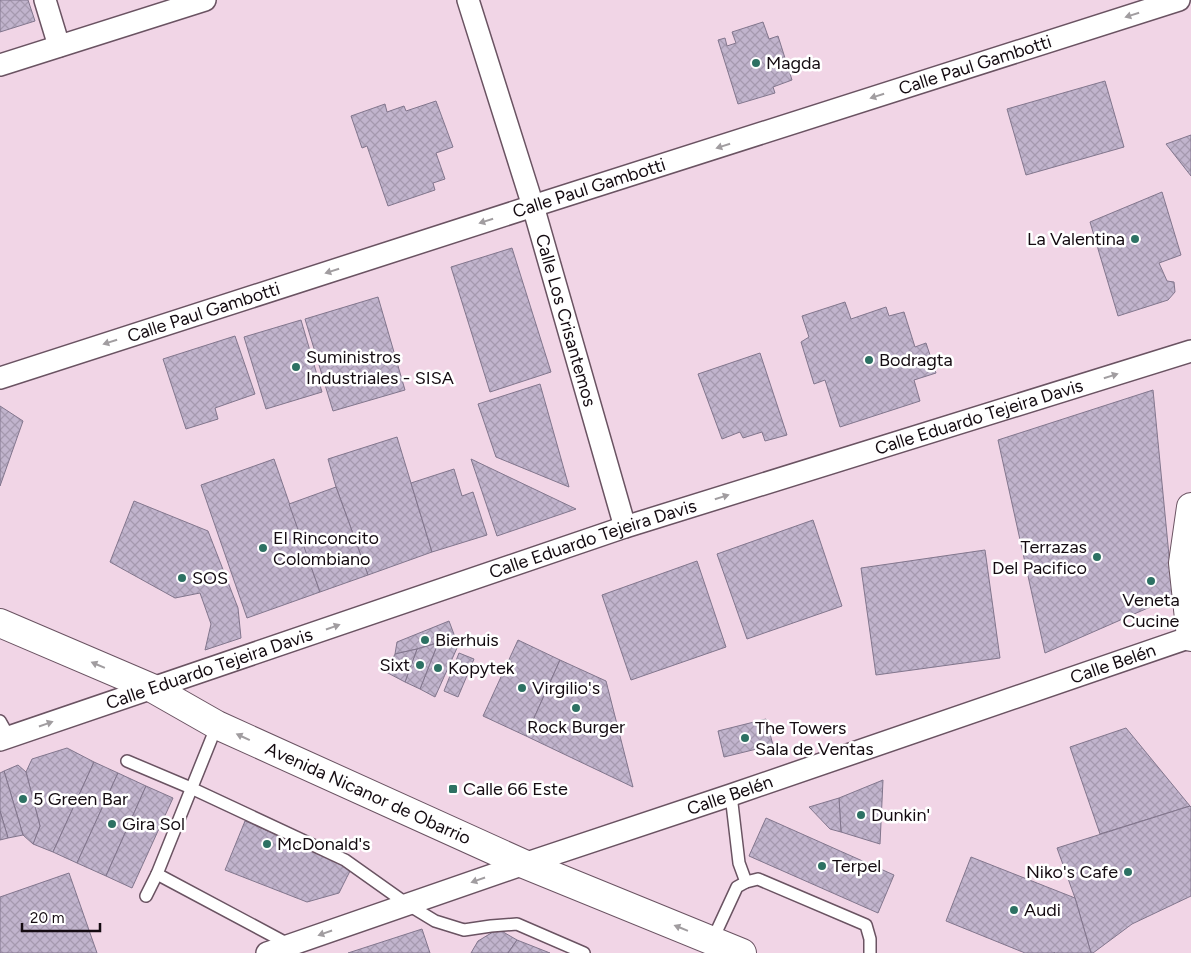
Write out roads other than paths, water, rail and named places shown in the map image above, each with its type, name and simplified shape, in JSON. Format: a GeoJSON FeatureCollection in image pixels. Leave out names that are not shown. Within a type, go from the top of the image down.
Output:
{"type":"FeatureCollection","features":[{"type":"Feature","properties":{"kind":"main road"},"geometry":{"type":"LineString","coordinates":[[1191,507],[1183,563],[1191,637]]}},
{"type":"Feature","properties":{"kind":"main road","name":"Avenida Nicanor de Obarrio"},"geometry":{"type":"LineString","coordinates":[[0,623],[152,688],[217,725],[524,864],[742,953]]}},
{"type":"Feature","properties":{"kind":"street"},"geometry":{"type":"LineString","coordinates":[[46,0],[59,46]]}},
{"type":"Feature","properties":{"kind":"street","name":"Calle Los Crisantemos"},"geometry":{"type":"LineString","coordinates":[[468,0],[533,206],[626,527]]}},
{"type":"Feature","properties":{"kind":"street","name":"Calle Paul Gambotti"},"geometry":{"type":"LineString","coordinates":[[0,378],[1179,0]]}},
{"type":"Feature","properties":{"kind":"street"},"geometry":{"type":"LineString","coordinates":[[0,65],[196,1]]}},
{"type":"Feature","properties":{"kind":"street","name":"Calle Eduardo Tejeira Davis"},"geometry":{"type":"LineString","coordinates":[[3,732],[152,688],[626,527],[1191,351]]}},
{"type":"Feature","properties":{"kind":"street","name":"Calle Belén"},"geometry":{"type":"LineString","coordinates":[[267,953],[292,949],[407,904],[1191,637]]}},
{"type":"Feature","properties":{"kind":"lane"},"geometry":{"type":"LineString","coordinates":[[146,896],[157,874],[217,725]]}},
{"type":"Feature","properties":{"kind":"lane"},"geometry":{"type":"LineString","coordinates":[[127,761],[191,788],[345,860],[407,904],[435,921],[464,930],[517,924],[584,953]]}},
{"type":"Feature","properties":{"kind":"lane"},"geometry":{"type":"LineString","coordinates":[[731,795],[739,862],[746,882]]}},
{"type":"Feature","properties":{"kind":"lane"},"geometry":{"type":"LineString","coordinates":[[157,874],[292,949]]}},
{"type":"Feature","properties":{"kind":"lane"},"geometry":{"type":"LineString","coordinates":[[712,941],[737,887],[758,879],[866,925],[870,939],[870,953]]}},
{"type":"Feature","properties":{"kind":"place","name":"Magda"},"geometry":{"type":"Point","coordinates":[756,63]}},
{"type":"Feature","properties":{"kind":"place","name":"La Valentina"},"geometry":{"type":"Point","coordinates":[1135,239]}},
{"type":"Feature","properties":{"kind":"place","name":"Bodragta"},"geometry":{"type":"Point","coordinates":[869,360]}},
{"type":"Feature","properties":{"kind":"place","name":"Suministros Industriales - SISA"},"geometry":{"type":"Point","coordinates":[296,367]}},
{"type":"Feature","properties":{"kind":"place","name":"El Rinconcito Colombiano"},"geometry":{"type":"Point","coordinates":[263,548]}},
{"type":"Feature","properties":{"kind":"place","name":"Terrazas Del Pacifico"},"geometry":{"type":"Point","coordinates":[1097,557]}},
{"type":"Feature","properties":{"kind":"place","name":"SOS"},"geometry":{"type":"Point","coordinates":[182,578]}},
{"type":"Feature","properties":{"kind":"place","name":"Veneta Cucine"},"geometry":{"type":"Point","coordinates":[1151,581]}},
{"type":"Feature","properties":{"kind":"place","name":"Bierhuis"},"geometry":{"type":"Point","coordinates":[425,640]}},
{"type":"Feature","properties":{"kind":"place","name":"Sixt"},"geometry":{"type":"Point","coordinates":[420,665]}},
{"type":"Feature","properties":{"kind":"place","name":"Kopytek"},"geometry":{"type":"Point","coordinates":[438,668]}},
{"type":"Feature","properties":{"kind":"place","name":"Virgilio's"},"geometry":{"type":"Point","coordinates":[522,688]}},
{"type":"Feature","properties":{"kind":"place","name":"Rock Burger"},"geometry":{"type":"Point","coordinates":[576,708]}},
{"type":"Feature","properties":{"kind":"place","name":"The Towers Sala de Ventas"},"geometry":{"type":"Point","coordinates":[745,738]}},
{"type":"Feature","properties":{"kind":"place","name":"Calle 66 Este"},"geometry":{"type":"Point","coordinates":[453,789]}},
{"type":"Feature","properties":{"kind":"place","name":"5 Green Bar"},"geometry":{"type":"Point","coordinates":[23,799]}},
{"type":"Feature","properties":{"kind":"place","name":"Dunkin'"},"geometry":{"type":"Point","coordinates":[861,815]}},
{"type":"Feature","properties":{"kind":"place","name":"Gira Sol"},"geometry":{"type":"Point","coordinates":[112,824]}},
{"type":"Feature","properties":{"kind":"place","name":"McDonald's"},"geometry":{"type":"Point","coordinates":[267,844]}},
{"type":"Feature","properties":{"kind":"place","name":"Terpel"},"geometry":{"type":"Point","coordinates":[822,866]}},
{"type":"Feature","properties":{"kind":"place","name":"Niko's Cafe"},"geometry":{"type":"Point","coordinates":[1128,872]}},
{"type":"Feature","properties":{"kind":"place","name":"Audi"},"geometry":{"type":"Point","coordinates":[1014,910]}}]}
